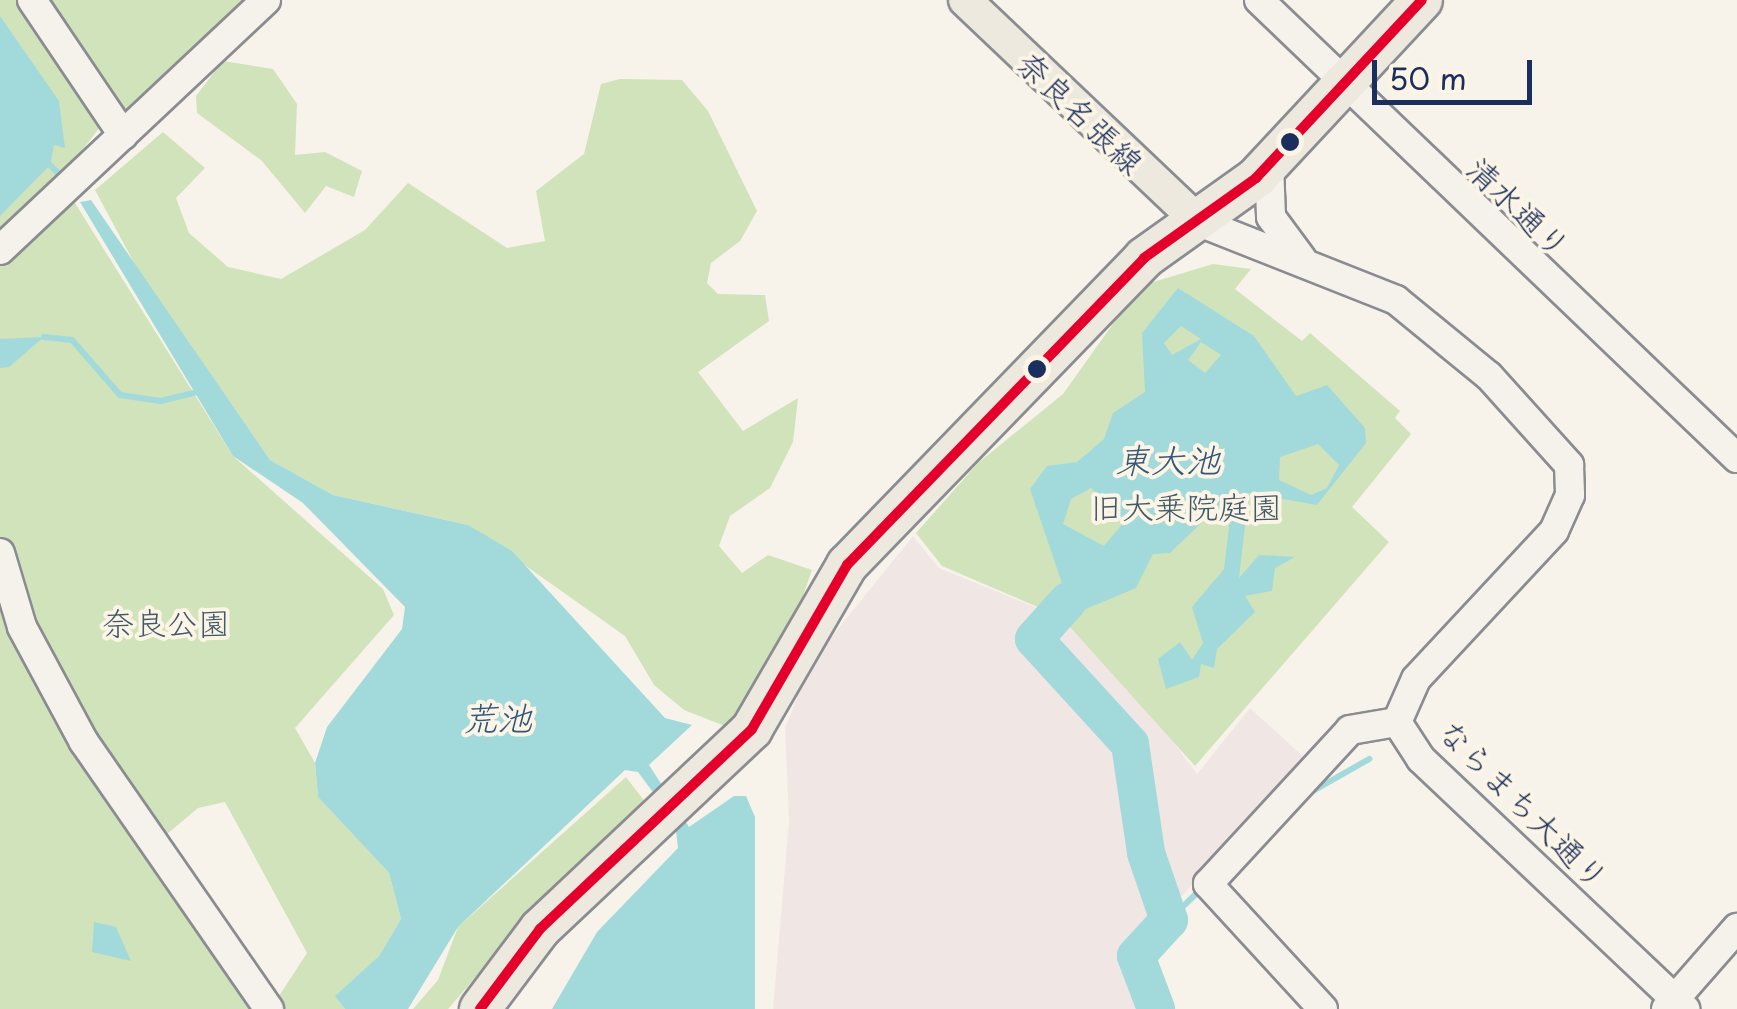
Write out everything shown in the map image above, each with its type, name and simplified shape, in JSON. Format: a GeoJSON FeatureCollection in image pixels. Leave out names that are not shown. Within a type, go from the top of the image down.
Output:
{"type":"FeatureCollection","features":[{"type":"Feature","properties":{"kind":"highway"},"geometry":{"type":"LineString","coordinates":[[480,1009],[540,929],[752,729],[847,565],[1144,258],[1200,222],[1269,164],[1422,0]]}},
{"type":"Feature","properties":{"kind":"main road","name":"奈良名張線"},"geometry":{"type":"LineString","coordinates":[[965,0],[1200,222]]}},
{"type":"Feature","properties":{"kind":"street"},"geometry":{"type":"LineString","coordinates":[[32,0],[124,135]]}},
{"type":"Feature","properties":{"kind":"street"},"geometry":{"type":"LineString","coordinates":[[0,250],[266,0]]}},
{"type":"Feature","properties":{"kind":"street","name":"清水通り"},"geometry":{"type":"LineString","coordinates":[[1259,0],[1342,84],[1737,458]]}},
{"type":"Feature","properties":{"kind":"street"},"geometry":{"type":"LineString","coordinates":[[1269,164],[1271,217],[1302,258]]}},
{"type":"Feature","properties":{"kind":"street","name":"ならまち大通り"},"geometry":{"type":"LineString","coordinates":[[1200,222],[1302,258],[1396,300],[1488,376],[1569,465],[1570,495],[1554,531],[1416,679],[1397,722],[1422,760],[1675,1006]]}},
{"type":"Feature","properties":{"kind":"street"},"geometry":{"type":"LineString","coordinates":[[0,553],[22,627],[84,742],[270,1009]]}},
{"type":"Feature","properties":{"kind":"street"},"geometry":{"type":"LineString","coordinates":[[1323,1009],[1208,884],[1350,730],[1397,722]]}},
{"type":"Feature","properties":{"kind":"street"},"geometry":{"type":"LineString","coordinates":[[1675,1006],[1737,928]]}},
{"type":"Feature","properties":{"kind":"shaded area"},"geometry":{"type":"Polygon","coordinates":[[[913,536],[939,568],[1060,617],[1146,705],[1197,774],[1250,708],[1305,758],[1126,959],[1135,1009],[773,1009],[789,821],[785,728],[812,661],[913,536]]]}},
{"type":"Feature","properties":{"kind":"green space","name":"奈良公園"},"geometry":{"type":"Polygon","coordinates":[[[0,0],[21,0],[100,127],[60,179],[233,456],[383,589],[394,615],[295,728],[315,763],[318,797],[389,873],[401,919],[379,956],[336,996],[345,1009],[284,1009],[279,996],[307,953],[225,802],[198,808],[148,850],[259,1009],[0,1009],[0,0]]]}},
{"type":"Feature","properties":{"kind":"green space"},"geometry":{"type":"Polygon","coordinates":[[[46,0],[253,0],[125,114],[46,0]]]}},
{"type":"Feature","properties":{"kind":"green space"},"geometry":{"type":"Polygon","coordinates":[[[223,61],[273,69],[297,104],[295,155],[325,152],[362,171],[354,197],[326,186],[305,213],[262,161],[197,113],[196,96],[223,61]]]}},
{"type":"Feature","properties":{"kind":"green space"},"geometry":{"type":"Polygon","coordinates":[[[620,79],[682,80],[708,111],[757,211],[740,241],[711,263],[707,283],[718,294],[765,295],[769,321],[698,372],[743,431],[798,398],[793,442],[770,488],[730,516],[719,546],[742,573],[768,555],[812,570],[774,679],[735,730],[684,710],[654,685],[625,636],[468,525],[333,495],[270,460],[146,285],[95,190],[163,132],[205,168],[176,198],[189,233],[228,267],[281,279],[365,230],[408,183],[507,248],[545,241],[536,191],[584,154],[601,84],[620,79]]]}},
{"type":"Feature","properties":{"kind":"green space","name":"旧大乗院庭園"},"geometry":{"type":"Polygon","coordinates":[[[1213,264],[1251,269],[1235,289],[1302,341],[1310,333],[1400,411],[1395,418],[1411,434],[1352,507],[1389,542],[1195,766],[1061,617],[942,566],[916,533],[978,463],[1063,394],[1140,286],[1213,264]]]}},
{"type":"Feature","properties":{"kind":"green space"},"geometry":{"type":"Polygon","coordinates":[[[626,777],[649,807],[520,926],[448,1009],[413,1009],[438,980],[458,927],[626,777]]]}},
{"type":"Feature","properties":{"kind":"water"},"geometry":{"type":"Polygon","coordinates":[[[0,16],[59,101],[65,148],[54,145],[50,165],[0,216],[0,16]]]}},
{"type":"Feature","properties":{"kind":"water","name":"荒池"},"geometry":{"type":"Polygon","coordinates":[[[91,200],[270,460],[333,495],[468,525],[512,551],[665,718],[692,725],[649,765],[689,827],[734,796],[746,796],[755,817],[755,1009],[552,1009],[597,932],[678,848],[675,822],[638,772],[625,770],[458,927],[408,1009],[345,1009],[335,996],[379,956],[401,919],[389,873],[318,797],[315,763],[327,727],[402,629],[405,607],[303,503],[233,456],[80,202],[91,200]]]}},
{"type":"Feature","properties":{"kind":"water","name":"東大池"},"geometry":{"type":"Polygon","coordinates":[[[1178,288],[1254,336],[1296,396],[1327,385],[1365,428],[1366,443],[1317,505],[1248,493],[1221,500],[1246,517],[1239,578],[1259,555],[1295,557],[1275,568],[1272,591],[1245,596],[1255,612],[1217,649],[1214,668],[1201,664],[1199,677],[1166,689],[1158,659],[1180,642],[1192,660],[1203,643],[1192,607],[1224,569],[1230,519],[1215,510],[1170,553],[1153,554],[1136,588],[1081,611],[1068,601],[1030,489],[1047,466],[1077,462],[1104,439],[1113,413],[1145,392],[1142,333],[1178,288]],[[1181,326],[1164,343],[1172,355],[1201,339],[1181,326]],[[1201,342],[1188,360],[1205,373],[1221,355],[1201,342]],[[1318,444],[1280,457],[1279,480],[1311,495],[1327,488],[1339,465],[1318,444]],[[1091,488],[1071,499],[1063,524],[1104,546],[1124,522],[1091,488]]]}},
{"type":"Feature","properties":{"kind":"water"},"geometry":{"type":"Polygon","coordinates":[[[44,337],[9,367],[0,368],[0,339],[44,337]]]}},
{"type":"Feature","properties":{"kind":"water"},"geometry":{"type":"Polygon","coordinates":[[[94,922],[116,927],[131,961],[92,952],[94,922]]]}},
{"type":"Feature","properties":{"kind":"waterway"},"geometry":{"type":"LineString","coordinates":[[50,165],[57,172]]}},
{"type":"Feature","properties":{"kind":"waterway"},"geometry":{"type":"LineString","coordinates":[[44,337],[72,340],[120,395],[161,401],[196,392]]}},
{"type":"Feature","properties":{"kind":"waterway"},"geometry":{"type":"LineString","coordinates":[[1068,601],[1034,639],[1130,744],[1146,853],[1169,920],[1136,956],[1156,1009]]}},
{"type":"Feature","properties":{"kind":"waterway"},"geometry":{"type":"LineString","coordinates":[[1306,795],[1369,759]]}},
{"type":"Feature","properties":{"kind":"waterway"},"geometry":{"type":"LineString","coordinates":[[1169,920],[1202,888]]}},
{"type":"Feature","properties":{"kind":"transit line"},"geometry":{"type":"LineString","coordinates":[[480,1009],[540,929],[752,729],[847,565],[1144,258],[1256,178],[1422,0]]}}]}
